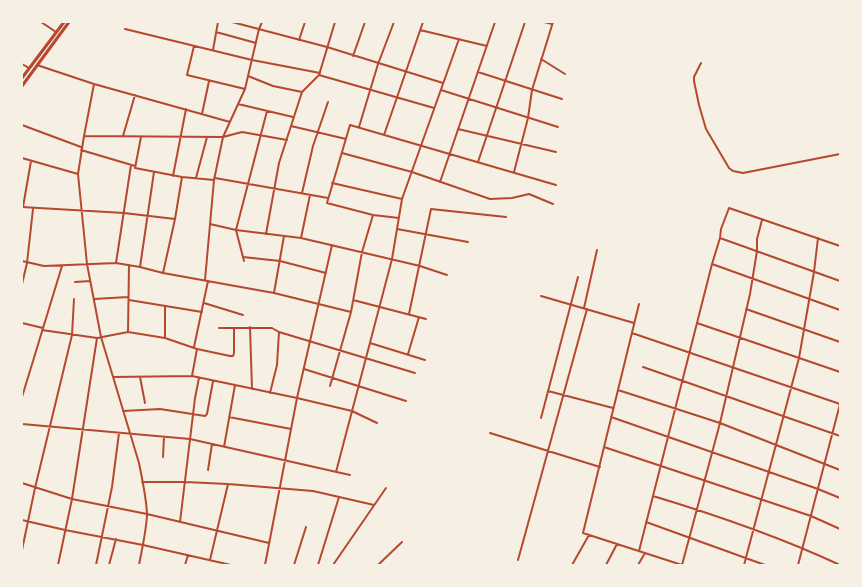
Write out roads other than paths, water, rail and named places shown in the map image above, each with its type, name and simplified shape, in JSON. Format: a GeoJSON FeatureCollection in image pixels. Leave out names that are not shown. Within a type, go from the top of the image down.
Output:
{"type":"FeatureCollection","features":[{"type":"Feature","properties":{"kind":"highway"},"geometry":{"type":"LineString","coordinates":[[22,78],[64,22]]}},
{"type":"Feature","properties":{"kind":"highway"},"geometry":{"type":"LineString","coordinates":[[22,86],[69,22]]}},
{"type":"Feature","properties":{"kind":"street"},"geometry":{"type":"LineString","coordinates":[[41,22],[56,32]]}},
{"type":"Feature","properties":{"kind":"street"},"geometry":{"type":"LineString","coordinates":[[214,50],[218,22]]}},
{"type":"Feature","properties":{"kind":"street"},"geometry":{"type":"LineString","coordinates":[[234,22],[327,47],[443,83]]}},
{"type":"Feature","properties":{"kind":"street"},"geometry":{"type":"LineString","coordinates":[[205,280],[215,179],[222,137],[245,89],[262,22]]}},
{"type":"Feature","properties":{"kind":"street"},"geometry":{"type":"LineString","coordinates":[[299,40],[305,22]]}},
{"type":"Feature","properties":{"kind":"street"},"geometry":{"type":"LineString","coordinates":[[266,234],[280,163],[302,92],[319,74],[335,22]]}},
{"type":"Feature","properties":{"kind":"street"},"geometry":{"type":"LineString","coordinates":[[353,56],[365,22]]}},
{"type":"Feature","properties":{"kind":"street"},"geometry":{"type":"LineString","coordinates":[[359,127],[378,64],[394,22]]}},
{"type":"Feature","properties":{"kind":"street"},"geometry":{"type":"LineString","coordinates":[[384,135],[423,22]]}},
{"type":"Feature","properties":{"kind":"street"},"geometry":{"type":"LineString","coordinates":[[440,182],[495,22]]}},
{"type":"Feature","properties":{"kind":"street"},"geometry":{"type":"LineString","coordinates":[[478,162],[525,22]]}},
{"type":"Feature","properties":{"kind":"street"},"geometry":{"type":"LineString","coordinates":[[514,172],[520,144],[528,118],[532,90],[552,23],[544,22]]}},
{"type":"Feature","properties":{"kind":"street"},"geometry":{"type":"LineString","coordinates":[[125,29],[252,60],[319,74],[434,108]]}},
{"type":"Feature","properties":{"kind":"street"},"geometry":{"type":"LineString","coordinates":[[420,30],[487,46]]}},
{"type":"Feature","properties":{"kind":"street"},"geometry":{"type":"LineString","coordinates":[[216,32],[256,43]]}},
{"type":"Feature","properties":{"kind":"street"},"geometry":{"type":"LineString","coordinates":[[336,472],[392,259],[402,200],[459,39]]}},
{"type":"Feature","properties":{"kind":"street"},"geometry":{"type":"LineString","coordinates":[[194,46],[187,75],[245,89]]}},
{"type":"Feature","properties":{"kind":"street"},"geometry":{"type":"LineString","coordinates":[[541,59],[565,74]]}},
{"type":"Feature","properties":{"kind":"street"},"geometry":{"type":"LineString","coordinates":[[701,63],[694,77],[698,105],[709,135],[729,168],[733,171],[744,173],[840,154]]}},
{"type":"Feature","properties":{"kind":"street"},"geometry":{"type":"LineString","coordinates":[[22,64],[29,68]]}},
{"type":"Feature","properties":{"kind":"street"},"geometry":{"type":"LineString","coordinates":[[37,65],[94,84],[230,122]]}},
{"type":"Feature","properties":{"kind":"street"},"geometry":{"type":"LineString","coordinates":[[478,72],[562,99]]}},
{"type":"Feature","properties":{"kind":"street"},"geometry":{"type":"LineString","coordinates":[[248,76],[273,86],[302,92]]}},
{"type":"Feature","properties":{"kind":"street"},"geometry":{"type":"LineString","coordinates":[[202,114],[209,80]]}},
{"type":"Feature","properties":{"kind":"street"},"geometry":{"type":"LineString","coordinates":[[94,84],[81,148],[78,174],[87,264],[101,337],[139,463],[147,514],[139,565]]}},
{"type":"Feature","properties":{"kind":"street"},"geometry":{"type":"LineString","coordinates":[[441,90],[558,127]]}},
{"type":"Feature","properties":{"kind":"street"},"geometry":{"type":"LineString","coordinates":[[123,136],[135,95]]}},
{"type":"Feature","properties":{"kind":"street"},"geometry":{"type":"LineString","coordinates":[[302,194],[313,146],[328,102]]}},
{"type":"Feature","properties":{"kind":"street"},"geometry":{"type":"LineString","coordinates":[[238,104],[294,117]]}},
{"type":"Feature","properties":{"kind":"street"},"geometry":{"type":"LineString","coordinates":[[173,176],[186,109]]}},
{"type":"Feature","properties":{"kind":"street"},"geometry":{"type":"LineString","coordinates":[[244,261],[236,230],[262,135],[267,111]]}},
{"type":"Feature","properties":{"kind":"street"},"geometry":{"type":"LineString","coordinates":[[22,124],[81,148],[135,166],[135,168],[173,176],[215,179],[328,198]]}},
{"type":"Feature","properties":{"kind":"street"},"geometry":{"type":"LineString","coordinates":[[399,218],[373,215],[327,203],[350,125],[556,185]]}},
{"type":"Feature","properties":{"kind":"street"},"geometry":{"type":"LineString","coordinates":[[291,126],[346,139]]}},
{"type":"Feature","properties":{"kind":"street"},"geometry":{"type":"LineString","coordinates":[[458,129],[556,152]]}},
{"type":"Feature","properties":{"kind":"street"},"geometry":{"type":"LineString","coordinates":[[84,136],[222,137],[242,132],[287,140]]}},
{"type":"Feature","properties":{"kind":"street"},"geometry":{"type":"LineString","coordinates":[[135,166],[141,136]]}},
{"type":"Feature","properties":{"kind":"street"},"geometry":{"type":"LineString","coordinates":[[196,178],[207,137]]}},
{"type":"Feature","properties":{"kind":"street"},"geometry":{"type":"LineString","coordinates":[[342,153],[412,172],[490,199],[512,198],[529,194],[553,204]]}},
{"type":"Feature","properties":{"kind":"street"},"geometry":{"type":"LineString","coordinates":[[22,158],[78,174]]}},
{"type":"Feature","properties":{"kind":"street"},"geometry":{"type":"LineString","coordinates":[[32,161],[22,207],[33,209],[124,213],[175,220]]}},
{"type":"Feature","properties":{"kind":"street"},"geometry":{"type":"LineString","coordinates":[[116,263],[132,165]]}},
{"type":"Feature","properties":{"kind":"street"},"geometry":{"type":"LineString","coordinates":[[140,267],[154,172]]}},
{"type":"Feature","properties":{"kind":"street"},"geometry":{"type":"LineString","coordinates":[[163,273],[175,220],[182,177]]}},
{"type":"Feature","properties":{"kind":"street"},"geometry":{"type":"LineString","coordinates":[[332,183],[402,200]]}},
{"type":"Feature","properties":{"kind":"street"},"geometry":{"type":"LineString","coordinates":[[301,238],[310,195]]}},
{"type":"Feature","properties":{"kind":"street"},"geometry":{"type":"LineString","coordinates":[[638,551],[720,238],[721,229],[729,208],[840,246]]}},
{"type":"Feature","properties":{"kind":"street"},"geometry":{"type":"LineString","coordinates":[[22,284],[27,262],[33,209]]}},
{"type":"Feature","properties":{"kind":"street"},"geometry":{"type":"LineString","coordinates":[[409,314],[432,209],[506,217]]}},
{"type":"Feature","properties":{"kind":"street"},"geometry":{"type":"LineString","coordinates":[[330,386],[351,312],[362,252],[373,215]]}},
{"type":"Feature","properties":{"kind":"street"},"geometry":{"type":"LineString","coordinates":[[639,304],[583,533],[674,564],[682,565],[720,423],[740,338],[757,251],[757,239],[762,219]]}},
{"type":"Feature","properties":{"kind":"street"},"geometry":{"type":"LineString","coordinates":[[210,224],[236,230],[301,238],[420,266],[447,275]]}},
{"type":"Feature","properties":{"kind":"street"},"geometry":{"type":"LineString","coordinates":[[397,229],[468,242]]}},
{"type":"Feature","properties":{"kind":"street"},"geometry":{"type":"LineString","coordinates":[[274,293],[284,236]]}},
{"type":"Feature","properties":{"kind":"street"},"geometry":{"type":"LineString","coordinates":[[720,238],[840,281]]}},
{"type":"Feature","properties":{"kind":"street"},"geometry":{"type":"LineString","coordinates":[[744,565],[799,358],[814,272],[818,238]]}},
{"type":"Feature","properties":{"kind":"street"},"geometry":{"type":"LineString","coordinates":[[265,565],[297,398],[332,245]]}},
{"type":"Feature","properties":{"kind":"street"},"geometry":{"type":"LineString","coordinates":[[584,308],[597,250]]}},
{"type":"Feature","properties":{"kind":"street"},"geometry":{"type":"LineString","coordinates":[[242,257],[280,262],[326,273]]}},
{"type":"Feature","properties":{"kind":"street"},"geometry":{"type":"LineString","coordinates":[[22,261],[44,266],[116,263],[129,265],[163,273],[274,293],[351,312]]}},
{"type":"Feature","properties":{"kind":"street"},"geometry":{"type":"LineString","coordinates":[[712,264],[840,310]]}},
{"type":"Feature","properties":{"kind":"street"},"geometry":{"type":"LineString","coordinates":[[128,332],[129,265]]}},
{"type":"Feature","properties":{"kind":"street"},"geometry":{"type":"LineString","coordinates":[[22,397],[62,266]]}},
{"type":"Feature","properties":{"kind":"street"},"geometry":{"type":"LineString","coordinates":[[541,418],[578,277]]}},
{"type":"Feature","properties":{"kind":"street"},"geometry":{"type":"LineString","coordinates":[[75,282],[90,281]]}},
{"type":"Feature","properties":{"kind":"street"},"geometry":{"type":"LineString","coordinates":[[194,348],[208,281]]}},
{"type":"Feature","properties":{"kind":"street"},"geometry":{"type":"LineString","coordinates":[[541,296],[634,323]]}},
{"type":"Feature","properties":{"kind":"street"},"geometry":{"type":"LineString","coordinates":[[94,299],[129,298],[202,312]]}},
{"type":"Feature","properties":{"kind":"street"},"geometry":{"type":"LineString","coordinates":[[22,550],[35,488],[72,335],[74,299]]}},
{"type":"Feature","properties":{"kind":"street"},"geometry":{"type":"LineString","coordinates":[[353,300],[426,319]]}},
{"type":"Feature","properties":{"kind":"street"},"geometry":{"type":"LineString","coordinates":[[204,303],[242,315]]}},
{"type":"Feature","properties":{"kind":"street"},"geometry":{"type":"LineString","coordinates":[[165,306],[165,338]]}},
{"type":"Feature","properties":{"kind":"street"},"geometry":{"type":"LineString","coordinates":[[518,560],[587,309]]}},
{"type":"Feature","properties":{"kind":"street"},"geometry":{"type":"LineString","coordinates":[[746,309],[840,342]]}},
{"type":"Feature","properties":{"kind":"street"},"geometry":{"type":"LineString","coordinates":[[408,354],[419,317]]}},
{"type":"Feature","properties":{"kind":"street"},"geometry":{"type":"LineString","coordinates":[[22,323],[72,335],[97,338],[128,332],[165,338],[197,349],[233,356],[234,328]]}},
{"type":"Feature","properties":{"kind":"street"},"geometry":{"type":"LineString","coordinates":[[697,323],[840,372]]}},
{"type":"Feature","properties":{"kind":"street"},"geometry":{"type":"LineString","coordinates":[[250,327],[252,389]]}},
{"type":"Feature","properties":{"kind":"street"},"geometry":{"type":"LineString","coordinates":[[219,328],[269,327],[279,332],[415,373]]}},
{"type":"Feature","properties":{"kind":"street"},"geometry":{"type":"LineString","coordinates":[[270,393],[277,365],[279,332]]}},
{"type":"Feature","properties":{"kind":"street"},"geometry":{"type":"LineString","coordinates":[[632,333],[840,404],[798,565]]}},
{"type":"Feature","properties":{"kind":"street"},"geometry":{"type":"LineString","coordinates":[[58,565],[72,499],[97,338]]}},
{"type":"Feature","properties":{"kind":"street"},"geometry":{"type":"LineString","coordinates":[[370,342],[424,360]]}},
{"type":"Feature","properties":{"kind":"street"},"geometry":{"type":"LineString","coordinates":[[192,376],[197,349]]}},
{"type":"Feature","properties":{"kind":"street"},"geometry":{"type":"LineString","coordinates":[[643,367],[840,436]]}},
{"type":"Feature","properties":{"kind":"street"},"geometry":{"type":"LineString","coordinates":[[304,370],[406,400]]}},
{"type":"Feature","properties":{"kind":"street"},"geometry":{"type":"LineString","coordinates":[[113,377],[192,376],[352,411],[377,423]]}},
{"type":"Feature","properties":{"kind":"street"},"geometry":{"type":"LineString","coordinates":[[140,377],[145,403]]}},
{"type":"Feature","properties":{"kind":"street"},"geometry":{"type":"LineString","coordinates":[[180,522],[199,378]]}},
{"type":"Feature","properties":{"kind":"street"},"geometry":{"type":"LineString","coordinates":[[123,411],[160,410],[202,416],[207,414],[213,381]]}},
{"type":"Feature","properties":{"kind":"street"},"geometry":{"type":"LineString","coordinates":[[224,447],[235,385]]}},
{"type":"Feature","properties":{"kind":"street"},"geometry":{"type":"LineString","coordinates":[[618,390],[720,423],[840,470]]}},
{"type":"Feature","properties":{"kind":"street"},"geometry":{"type":"LineString","coordinates":[[548,391],[614,408]]}},
{"type":"Feature","properties":{"kind":"street"},"geometry":{"type":"LineString","coordinates":[[230,417],[291,429]]}},
{"type":"Feature","properties":{"kind":"street"},"geometry":{"type":"LineString","coordinates":[[611,417],[840,498]]}},
{"type":"Feature","properties":{"kind":"street"},"geometry":{"type":"LineString","coordinates":[[22,424],[190,439],[350,475]]}},
{"type":"Feature","properties":{"kind":"street"},"geometry":{"type":"LineString","coordinates":[[96,565],[112,487],[119,433]]}},
{"type":"Feature","properties":{"kind":"street"},"geometry":{"type":"LineString","coordinates":[[490,433],[600,467]]}},
{"type":"Feature","properties":{"kind":"street"},"geometry":{"type":"LineString","coordinates":[[163,457],[164,437]]}},
{"type":"Feature","properties":{"kind":"street"},"geometry":{"type":"LineString","coordinates":[[208,470],[212,444]]}},
{"type":"Feature","properties":{"kind":"street"},"geometry":{"type":"LineString","coordinates":[[604,447],[810,516],[840,529]]}},
{"type":"Feature","properties":{"kind":"street"},"geometry":{"type":"LineString","coordinates":[[142,482],[228,484],[313,491],[374,505]]}},
{"type":"Feature","properties":{"kind":"street"},"geometry":{"type":"LineString","coordinates":[[22,483],[72,499],[147,514],[269,543]]}},
{"type":"Feature","properties":{"kind":"street"},"geometry":{"type":"LineString","coordinates":[[210,560],[228,484]]}},
{"type":"Feature","properties":{"kind":"street"},"geometry":{"type":"LineString","coordinates":[[333,565],[386,488]]}},
{"type":"Feature","properties":{"kind":"street"},"geometry":{"type":"LineString","coordinates":[[652,496],[697,509],[802,548],[840,565]]}},
{"type":"Feature","properties":{"kind":"street"},"geometry":{"type":"LineString","coordinates":[[318,565],[339,497]]}},
{"type":"Feature","properties":{"kind":"street"},"geometry":{"type":"LineString","coordinates":[[22,520],[65,530],[143,544],[221,564],[231,565]]}},
{"type":"Feature","properties":{"kind":"street"},"geometry":{"type":"LineString","coordinates":[[646,522],[765,565]]}},
{"type":"Feature","properties":{"kind":"street"},"geometry":{"type":"LineString","coordinates":[[294,565],[306,528]]}},
{"type":"Feature","properties":{"kind":"street"},"geometry":{"type":"LineString","coordinates":[[572,565],[589,535]]}},
{"type":"Feature","properties":{"kind":"street"},"geometry":{"type":"LineString","coordinates":[[109,565],[116,539]]}},
{"type":"Feature","properties":{"kind":"street"},"geometry":{"type":"LineString","coordinates":[[378,565],[402,542]]}},
{"type":"Feature","properties":{"kind":"street"},"geometry":{"type":"LineString","coordinates":[[606,565],[618,544]]}},
{"type":"Feature","properties":{"kind":"street"},"geometry":{"type":"LineString","coordinates":[[638,565],[645,553]]}},
{"type":"Feature","properties":{"kind":"street"},"geometry":{"type":"LineString","coordinates":[[185,565],[188,555]]}}]}
